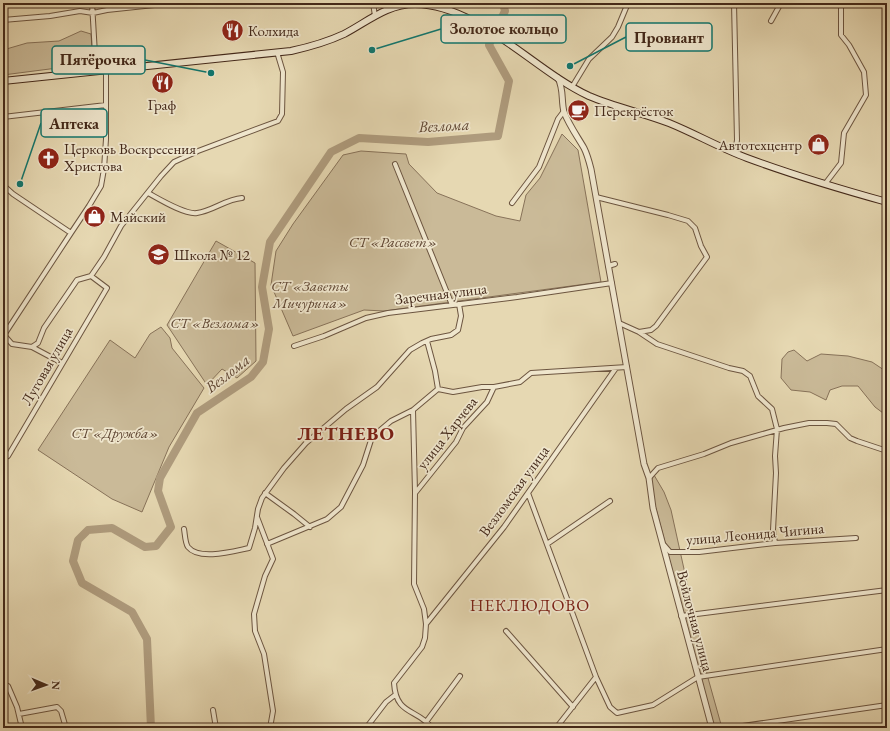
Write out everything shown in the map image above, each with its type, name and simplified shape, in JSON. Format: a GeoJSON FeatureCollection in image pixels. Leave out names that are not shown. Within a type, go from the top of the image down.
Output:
{"type":"FeatureCollection","features":[{"type":"Feature","properties":{"kind":"main road"},"geometry":{"type":"LineString","coordinates":[[3,81],[304,48],[345,33],[393,7],[417,4],[443,9],[482,26],[572,87],[591,96],[670,124],[735,154],[825,184],[887,202]]}},
{"type":"Feature","properties":{"kind":"street"},"geometry":{"type":"LineString","coordinates":[[92,3],[96,71]]}},
{"type":"Feature","properties":{"kind":"street"},"geometry":{"type":"LineString","coordinates":[[3,20],[50,16],[80,11],[93,13],[107,10],[173,3]]}},
{"type":"Feature","properties":{"kind":"street"},"geometry":{"type":"LineString","coordinates":[[373,3],[375,16]]}},
{"type":"Feature","properties":{"kind":"street"},"geometry":{"type":"LineString","coordinates":[[562,92],[572,87],[589,59],[612,37],[628,3]]}},
{"type":"Feature","properties":{"kind":"street"},"geometry":{"type":"LineString","coordinates":[[734,3],[737,140],[735,154]]}},
{"type":"Feature","properties":{"kind":"street"},"geometry":{"type":"LineString","coordinates":[[771,21],[781,3]]}},
{"type":"Feature","properties":{"kind":"street"},"geometry":{"type":"LineString","coordinates":[[825,184],[841,163],[844,133],[866,95],[864,72],[852,50],[841,35],[841,3]]}},
{"type":"Feature","properties":{"kind":"street"},"geometry":{"type":"LineString","coordinates":[[32,347],[38,342],[48,322],[77,280],[91,276],[104,257],[121,226],[161,176],[176,160],[278,121],[282,114],[283,72],[277,52]]}},
{"type":"Feature","properties":{"kind":"street"},"geometry":{"type":"LineString","coordinates":[[62,363],[32,347],[12,344],[4,335],[101,186],[106,146],[106,70]]}},
{"type":"Feature","properties":{"kind":"street","name":"Войлочная улица"},"geometry":{"type":"LineString","coordinates":[[558,78],[562,87],[564,112],[588,158],[644,464],[649,478],[653,508],[712,728]]}},
{"type":"Feature","properties":{"kind":"street"},"geometry":{"type":"LineString","coordinates":[[3,117],[106,105]]}},
{"type":"Feature","properties":{"kind":"street"},"geometry":{"type":"LineString","coordinates":[[512,203],[539,167],[558,119],[564,112]]}},
{"type":"Feature","properties":{"kind":"street"},"geometry":{"type":"LineString","coordinates":[[394,164],[452,305]]}},
{"type":"Feature","properties":{"kind":"street"},"geometry":{"type":"LineString","coordinates":[[3,185],[13,194],[71,233]]}},
{"type":"Feature","properties":{"kind":"street"},"geometry":{"type":"LineString","coordinates":[[148,193],[189,213],[197,213],[242,198]]}},
{"type":"Feature","properties":{"kind":"street"},"geometry":{"type":"LineString","coordinates":[[596,197],[688,221],[696,228],[701,246],[707,256],[656,326],[651,330],[639,332]]}},
{"type":"Feature","properties":{"kind":"street"},"geometry":{"type":"LineString","coordinates":[[608,266],[615,264]]}},
{"type":"Feature","properties":{"kind":"street","name":"Луговая улица"},"geometry":{"type":"LineString","coordinates":[[8,456],[107,288],[91,276]]}},
{"type":"Feature","properties":{"kind":"street","name":"Заречная улица"},"geometry":{"type":"LineString","coordinates":[[294,346],[324,336],[366,318],[388,313],[612,283]]}},
{"type":"Feature","properties":{"kind":"street"},"geometry":{"type":"LineString","coordinates":[[184,528],[187,546],[193,552],[213,555],[249,548],[253,536],[259,504],[265,493],[284,468],[306,443],[346,409],[377,387],[410,350],[427,341],[451,335],[458,330],[461,316],[459,304]]}},
{"type":"Feature","properties":{"kind":"street"},"geometry":{"type":"LineString","coordinates":[[619,323],[639,332],[657,344],[736,369],[750,376],[758,396],[772,409],[777,430],[773,530],[775,543]]}},
{"type":"Feature","properties":{"kind":"street"},"geometry":{"type":"LineString","coordinates":[[427,341],[438,389]]}},
{"type":"Feature","properties":{"kind":"street"},"geometry":{"type":"LineString","coordinates":[[438,389],[453,392],[482,387],[494,387],[520,382],[531,373],[627,367]]}},
{"type":"Feature","properties":{"kind":"street","name":"Везломская улица"},"geometry":{"type":"LineString","coordinates":[[426,624],[504,527],[616,368]]}},
{"type":"Feature","properties":{"kind":"street","name":"улица Харчева"},"geometry":{"type":"LineString","coordinates":[[416,492],[456,442],[463,428],[487,402],[494,387]]}},
{"type":"Feature","properties":{"kind":"street"},"geometry":{"type":"LineString","coordinates":[[267,544],[327,519],[341,507],[363,465],[372,437],[391,421],[413,410],[438,389]]}},
{"type":"Feature","properties":{"kind":"street"},"geometry":{"type":"LineString","coordinates":[[413,410],[416,492],[414,584],[424,609],[426,624],[425,638],[422,646],[394,683],[395,695],[403,707],[426,722],[432,728]]}},
{"type":"Feature","properties":{"kind":"street"},"geometry":{"type":"LineString","coordinates":[[649,478],[658,468],[704,454],[731,442],[809,423],[836,424],[850,438],[887,452]]}},
{"type":"Feature","properties":{"kind":"street"},"geometry":{"type":"LineString","coordinates":[[265,493],[310,527]]}},
{"type":"Feature","properties":{"kind":"street"},"geometry":{"type":"LineString","coordinates":[[528,493],[596,677],[610,707],[617,713],[653,705],[698,677],[887,649]]}},
{"type":"Feature","properties":{"kind":"street"},"geometry":{"type":"LineString","coordinates":[[547,544],[610,501]]}},
{"type":"Feature","properties":{"kind":"street"},"geometry":{"type":"LineString","coordinates":[[257,516],[273,559],[265,576],[254,614],[255,631],[264,654],[273,711],[270,728]]}},
{"type":"Feature","properties":{"kind":"street"},"geometry":{"type":"LineString","coordinates":[[253,536],[262,535],[265,538]]}},
{"type":"Feature","properties":{"kind":"street","name":"улица Леонида Чигина"},"geometry":{"type":"LineString","coordinates":[[661,542],[670,552],[699,552],[775,543],[856,538]]}},
{"type":"Feature","properties":{"kind":"street"},"geometry":{"type":"LineString","coordinates":[[681,616],[887,590]]}},
{"type":"Feature","properties":{"kind":"street"},"geometry":{"type":"LineString","coordinates":[[506,631],[573,707]]}},
{"type":"Feature","properties":{"kind":"street"},"geometry":{"type":"LineString","coordinates":[[426,722],[460,676]]}},
{"type":"Feature","properties":{"kind":"street"},"geometry":{"type":"LineString","coordinates":[[556,728],[596,677]]}},
{"type":"Feature","properties":{"kind":"street"},"geometry":{"type":"LineString","coordinates":[[3,684],[10,688],[22,728]]}},
{"type":"Feature","properties":{"kind":"street"},"geometry":{"type":"LineString","coordinates":[[366,728],[376,714],[395,695]]}},
{"type":"Feature","properties":{"kind":"street"},"geometry":{"type":"LineString","coordinates":[[729,728],[887,705]]}},
{"type":"Feature","properties":{"kind":"street"},"geometry":{"type":"LineString","coordinates":[[19,714],[57,707],[61,712],[66,728]]}},
{"type":"Feature","properties":{"kind":"street"},"geometry":{"type":"LineString","coordinates":[[213,710],[216,728]]}},
{"type":"Feature","properties":{"kind":"green space"},"geometry":{"type":"Polygon","coordinates":[[[81,31],[91,34],[92,49],[79,55],[73,66],[3,75],[3,50],[27,43],[59,41],[81,31]]]}},
{"type":"Feature","properties":{"kind":"green space","name":"СТ «Рассвет»"},"geometry":{"type":"Polygon","coordinates":[[[562,134],[578,150],[601,282],[384,311],[364,310],[293,336],[271,285],[276,251],[293,224],[343,155],[361,151],[406,154],[409,164],[437,193],[496,216],[520,221],[526,195],[540,178],[562,134]]]}},
{"type":"Feature","properties":{"kind":"green space","name":"СТ «Везлома»"},"geometry":{"type":"Polygon","coordinates":[[[216,241],[255,263],[256,361],[237,378],[222,369],[207,385],[167,325],[216,241]]]}},
{"type":"Feature","properties":{"kind":"green space","name":"СТ «Дружба»"},"geometry":{"type":"Polygon","coordinates":[[[161,327],[170,338],[172,348],[204,388],[169,447],[142,512],[112,499],[38,450],[110,340],[135,358],[150,334],[161,327]]]}},
{"type":"Feature","properties":{"kind":"green space"},"geometry":{"type":"Polygon","coordinates":[[[794,350],[807,361],[821,354],[848,356],[872,362],[887,372],[887,416],[875,407],[858,386],[842,386],[830,390],[826,400],[810,392],[791,390],[781,378],[782,359],[788,352],[794,350]]]}},
{"type":"Feature","properties":{"kind":"green space"},"geometry":{"type":"Polygon","coordinates":[[[654,475],[664,492],[671,510],[708,678],[722,728],[714,728],[654,501],[649,478],[654,475]]]}},
{"type":"Feature","properties":{"kind":"waterway","name":"Везлома"},"geometry":{"type":"LineString","coordinates":[[151,728],[147,639],[132,612],[82,583],[73,561],[78,540],[88,530],[112,528],[145,547],[156,546],[171,527],[158,491],[160,478],[197,413],[251,377],[263,362],[269,329],[262,287],[270,242],[331,152],[359,138],[428,142],[498,136],[509,81],[489,45],[505,11],[503,3]]}},
{"type":"Feature","properties":{"kind":"place","name":"Колхида"},"geometry":{"type":"Point","coordinates":[233,31]}},
{"type":"Feature","properties":{"kind":"place","name":"Золотое кольцо"},"geometry":{"type":"Point","coordinates":[372,50]}},
{"type":"Feature","properties":{"kind":"place","name":"Провиант"},"geometry":{"type":"Point","coordinates":[570,66]}},
{"type":"Feature","properties":{"kind":"place","name":"Пятёрочка"},"geometry":{"type":"Point","coordinates":[211,73]}},
{"type":"Feature","properties":{"kind":"place","name":"Граф"},"geometry":{"type":"Point","coordinates":[162,82]}},
{"type":"Feature","properties":{"kind":"place","name":"Перекрёсток"},"geometry":{"type":"Point","coordinates":[578,111]}},
{"type":"Feature","properties":{"kind":"place","name":"Автотехцентр"},"geometry":{"type":"Point","coordinates":[818,145]}},
{"type":"Feature","properties":{"kind":"place","name":"Церковь Воскресения Христова"},"geometry":{"type":"Point","coordinates":[49,158]}},
{"type":"Feature","properties":{"kind":"place","name":"Аптека"},"geometry":{"type":"Point","coordinates":[20,184]}},
{"type":"Feature","properties":{"kind":"place","name":"Майский"},"geometry":{"type":"Point","coordinates":[95,217]}},
{"type":"Feature","properties":{"kind":"place","name":"Школа № 12"},"geometry":{"type":"Point","coordinates":[158,255]}},
{"type":"Feature","properties":{"kind":"district","name":"ЛЕТНЕВО"},"geometry":{"type":"Point","coordinates":[346,433]}},
{"type":"Feature","properties":{"kind":"district","name":"НЕКЛЮДОВО"},"geometry":{"type":"Point","coordinates":[530,605]}},
{"type":"Feature","properties":{"kind":"park label","name":"СТ «Заветы Мичурина»"},"geometry":{"type":"Point","coordinates":[310,294]}}]}
